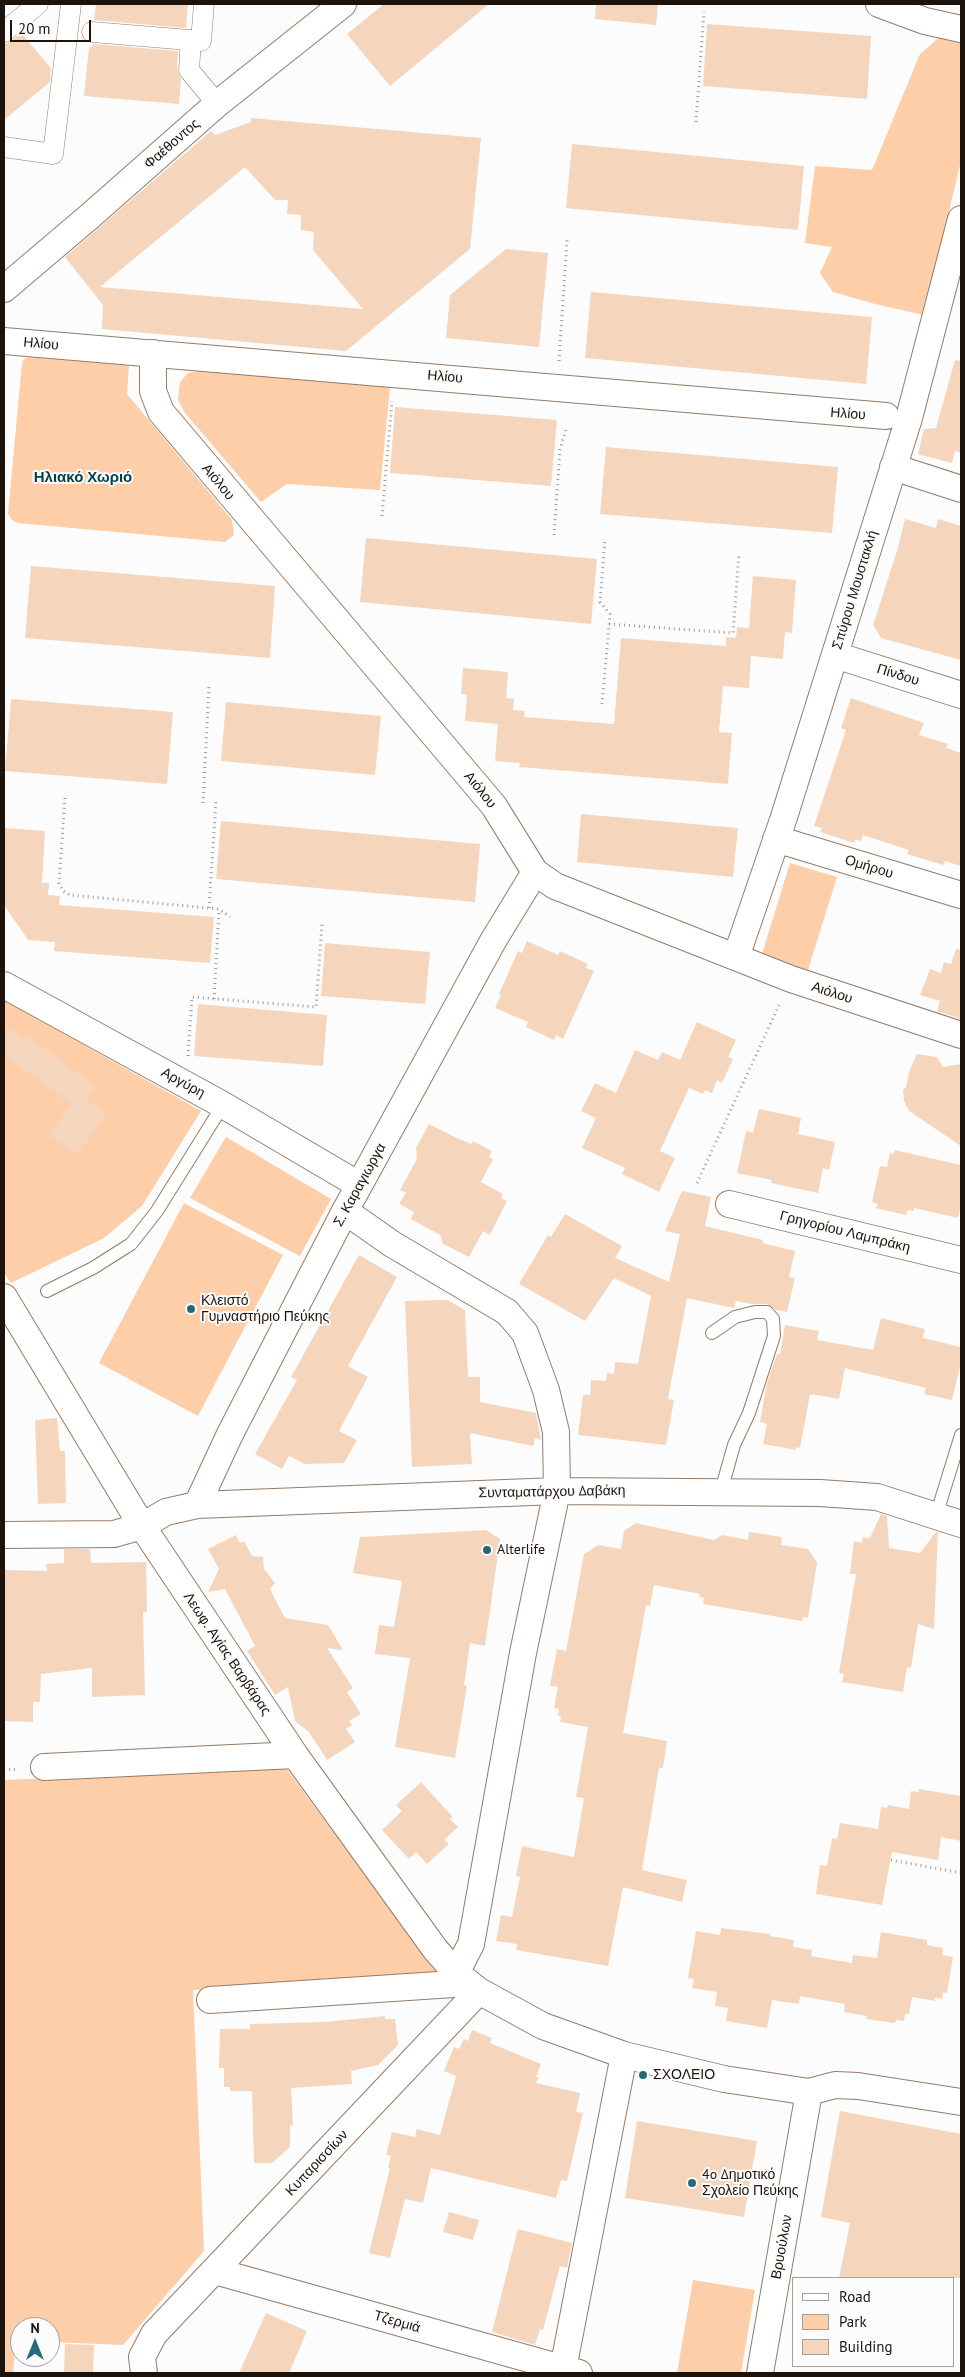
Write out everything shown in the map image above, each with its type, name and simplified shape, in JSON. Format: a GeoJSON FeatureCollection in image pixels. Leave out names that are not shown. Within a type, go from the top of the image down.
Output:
{"type":"FeatureCollection","features":[{"type":"Feature","properties":{"kind":"street"},"geometry":{"type":"LineString","coordinates":[[4,32],[38,4]]}},
{"type":"Feature","properties":{"kind":"street"},"geometry":{"type":"LineString","coordinates":[[4,147],[53,154],[71,4]]}},
{"type":"Feature","properties":{"kind":"street"},"geometry":{"type":"LineString","coordinates":[[92,32],[201,41],[204,4]]}},
{"type":"Feature","properties":{"kind":"street","name":"Φαέθοντος"},"geometry":{"type":"LineString","coordinates":[[4,288],[218,104],[343,4]]}},
{"type":"Feature","properties":{"kind":"street"},"geometry":{"type":"LineString","coordinates":[[879,4],[925,21],[961,29]]}},
{"type":"Feature","properties":{"kind":"street"},"geometry":{"type":"LineString","coordinates":[[191,40],[189,70],[218,104]]}},
{"type":"Feature","properties":{"kind":"street","name":"Σπύρου Μουστακλή"},"geometry":{"type":"LineString","coordinates":[[736,957],[776,839],[954,279],[961,219]]}},
{"type":"Feature","properties":{"kind":"street","name":"Ηλίου"},"geometry":{"type":"LineString","coordinates":[[4,341],[557,387],[830,413],[886,416]]}},
{"type":"Feature","properties":{"kind":"street","name":"Αιόλου"},"geometry":{"type":"LineString","coordinates":[[153,353],[153,391],[161,412],[494,806],[535,872],[555,886],[791,979],[961,1035]]}},
{"type":"Feature","properties":{"kind":"street"},"geometry":{"type":"LineString","coordinates":[[893,467],[961,489]]}},
{"type":"Feature","properties":{"kind":"street","name":"Πίνδου"},"geometry":{"type":"LineString","coordinates":[[835,655],[961,694]]}},
{"type":"Feature","properties":{"kind":"street","name":"Ομήρου"},"geometry":{"type":"LineString","coordinates":[[776,839],[961,895]]}},
{"type":"Feature","properties":{"kind":"street","name":"Σ. Καραγιωργα"},"geometry":{"type":"LineString","coordinates":[[197,1505],[230,1434],[345,1211],[493,941],[535,872]]}},
{"type":"Feature","properties":{"kind":"street","name":"Αργύρη"},"geometry":{"type":"LineString","coordinates":[[4,985],[223,1105],[360,1185]]}},
{"type":"Feature","properties":{"kind":"street","name":"Γρηγορίου Λαμπράκη"},"geometry":{"type":"LineString","coordinates":[[729,1204],[961,1260]]}},
{"type":"Feature","properties":{"kind":"street","name":"Κυπαρισσίων"},"geometry":{"type":"LineString","coordinates":[[144,2373],[142,2357],[154,2334],[215,2271],[468,1982],[471,1944],[523,1653],[557,1491],[556,1432],[546,1390],[525,1333],[507,1312],[392,1244],[345,1211]]}},
{"type":"Feature","properties":{"kind":"street","name":"Λεωφ. Αγίας Βαρβάρας"},"geometry":{"type":"LineString","coordinates":[[4,1298],[142,1526],[295,1756],[379,1869],[435,1949],[468,1982]]}},
{"type":"Feature","properties":{"kind":"street","name":"Συνταματάρχου Δαβάκη"},"geometry":{"type":"LineString","coordinates":[[4,1535],[114,1534],[142,1526],[166,1512],[197,1505],[557,1491],[807,1492],[877,1498],[961,1524]]}},
{"type":"Feature","properties":{"kind":"street"},"geometry":{"type":"LineString","coordinates":[[44,1767],[295,1756]]}},
{"type":"Feature","properties":{"kind":"street"},"geometry":{"type":"LineString","coordinates":[[210,2000],[468,1982],[543,2026],[624,2055],[724,2079],[809,2092],[835,2085],[858,2086],[961,2100]]}},
{"type":"Feature","properties":{"kind":"street"},"geometry":{"type":"LineString","coordinates":[[571,2371],[624,2055]]}},
{"type":"Feature","properties":{"kind":"street","name":"Βρυούλων"},"geometry":{"type":"LineString","coordinates":[[760,2373],[809,2092]]}},
{"type":"Feature","properties":{"kind":"street","name":"Τζερμιά"},"geometry":{"type":"LineString","coordinates":[[215,2271],[571,2371]]}},
{"type":"Feature","properties":{"kind":"lane"},"geometry":{"type":"LineString","coordinates":[[47,1292],[93,1268],[131,1244],[157,1211],[223,1105]]}},
{"type":"Feature","properties":{"kind":"lane"},"geometry":{"type":"LineString","coordinates":[[712,1333],[735,1317],[755,1312],[767,1312],[773,1319],[774,1336],[749,1413],[734,1445],[721,1491]]}},
{"type":"Feature","properties":{"kind":"lane"},"geometry":{"type":"LineString","coordinates":[[936,1516],[961,1435]]}},
{"type":"Feature","properties":{"kind":"path"},"geometry":{"type":"LineString","coordinates":[[696,122],[704,12]]}},
{"type":"Feature","properties":{"kind":"path"},"geometry":{"type":"LineString","coordinates":[[557,387],[567,240]]}},
{"type":"Feature","properties":{"kind":"path"},"geometry":{"type":"LineString","coordinates":[[382,516],[394,373]]}},
{"type":"Feature","properties":{"kind":"path"},"geometry":{"type":"LineString","coordinates":[[554,536],[560,450],[566,429]]}},
{"type":"Feature","properties":{"kind":"path"},"geometry":{"type":"LineString","coordinates":[[602,704],[610,614],[600,602],[605,540]]}},
{"type":"Feature","properties":{"kind":"path"},"geometry":{"type":"LineString","coordinates":[[609,624],[733,633],[739,553]]}},
{"type":"Feature","properties":{"kind":"path"},"geometry":{"type":"LineString","coordinates":[[203,803],[209,686]]}},
{"type":"Feature","properties":{"kind":"path"},"geometry":{"type":"LineString","coordinates":[[65,798],[59,883],[63,891],[70,895],[219,909],[230,917]]}},
{"type":"Feature","properties":{"kind":"path"},"geometry":{"type":"LineString","coordinates":[[209,908],[216,801]]}},
{"type":"Feature","properties":{"kind":"path"},"geometry":{"type":"LineString","coordinates":[[214,999],[219,909]]}},
{"type":"Feature","properties":{"kind":"path"},"geometry":{"type":"LineString","coordinates":[[187,1085],[192,997],[316,1007],[322,924]]}},
{"type":"Feature","properties":{"kind":"path"},"geometry":{"type":"LineString","coordinates":[[697,1183],[791,979]]}},
{"type":"Feature","properties":{"kind":"path"},"geometry":{"type":"LineString","coordinates":[[891,1860],[961,1873]]}},
{"type":"Feature","properties":{"kind":"green space"},"geometry":{"type":"Polygon","coordinates":[[[949,29],[961,32],[961,161],[924,315],[833,292],[820,273],[832,247],[805,243],[815,166],[872,170],[920,54],[949,29]]]}},
{"type":"Feature","properties":{"kind":"green space"},"geometry":{"type":"Polygon","coordinates":[[[25,358],[129,365],[127,394],[232,520],[234,535],[225,542],[18,523],[12,520],[8,514],[22,363],[25,358]]]}},
{"type":"Feature","properties":{"kind":"green space"},"geometry":{"type":"Polygon","coordinates":[[[199,371],[390,387],[380,490],[287,484],[261,502],[185,413],[178,400],[180,382],[188,373],[199,371]]]}},
{"type":"Feature","properties":{"kind":"green space"},"geometry":{"type":"Polygon","coordinates":[[[790,863],[837,877],[807,973],[762,954],[790,863]]]}},
{"type":"Feature","properties":{"kind":"green space"},"geometry":{"type":"Polygon","coordinates":[[[4,1000],[201,1111],[142,1206],[104,1238],[11,1283],[4,1273],[4,1000]]]}},
{"type":"Feature","properties":{"kind":"green space"},"geometry":{"type":"Polygon","coordinates":[[[226,1137],[331,1199],[300,1256],[190,1198],[226,1137]]]}},
{"type":"Feature","properties":{"kind":"green space","name":"Κλειστό Γυμναστήριο Πεύκης"},"geometry":{"type":"Polygon","coordinates":[[[184,1203],[283,1255],[198,1416],[99,1363],[184,1203]]]}},
{"type":"Feature","properties":{"kind":"green space"},"geometry":{"type":"Polygon","coordinates":[[[286,1768],[439,1976],[193,1990],[204,2251],[123,2345],[60,2342],[60,2317],[10,2317],[10,2367],[14,2367],[13,2373],[4,2373],[4,1780],[286,1768]]]}},
{"type":"Feature","properties":{"kind":"green space"},"geometry":{"type":"Polygon","coordinates":[[[693,2280],[755,2290],[741,2373],[677,2373],[693,2280]]]}},
{"type":"Feature","properties":{"kind":"building"},"geometry":{"type":"Polygon","coordinates":[[[96,4],[188,4],[186,28],[94,20],[96,4]]]}},
{"type":"Feature","properties":{"kind":"building"},"geometry":{"type":"Polygon","coordinates":[[[384,4],[489,4],[390,86],[347,34],[384,4]]]}},
{"type":"Feature","properties":{"kind":"building"},"geometry":{"type":"Polygon","coordinates":[[[596,4],[658,4],[656,25],[595,19],[596,4]]]}},
{"type":"Feature","properties":{"kind":"building"},"geometry":{"type":"Polygon","coordinates":[[[707,24],[871,36],[867,99],[703,86],[707,24]]]}},
{"type":"Feature","properties":{"kind":"building"},"geometry":{"type":"Polygon","coordinates":[[[21,33],[51,68],[50,82],[4,120],[4,44],[21,33]]]}},
{"type":"Feature","properties":{"kind":"building"},"geometry":{"type":"Polygon","coordinates":[[[93,44],[178,51],[177,69],[181,79],[179,104],[84,96],[89,47],[92,47],[93,44]]]}},
{"type":"Feature","properties":{"kind":"building"},"geometry":{"type":"Polygon","coordinates":[[[251,118],[481,138],[470,249],[346,351],[102,329],[103,305],[65,257],[211,131],[215,135],[251,122],[251,118]],[[245,167],[100,287],[363,309],[313,250],[314,232],[301,230],[301,215],[287,214],[288,200],[275,200],[245,167]]]}},
{"type":"Feature","properties":{"kind":"building"},"geometry":{"type":"Polygon","coordinates":[[[572,144],[804,166],[798,230],[566,208],[572,144]]]}},
{"type":"Feature","properties":{"kind":"building"},"geometry":{"type":"Polygon","coordinates":[[[506,249],[548,253],[539,347],[446,338],[450,295],[506,249]]]}},
{"type":"Feature","properties":{"kind":"building"},"geometry":{"type":"Polygon","coordinates":[[[591,292],[872,317],[866,384],[585,358],[591,292]]]}},
{"type":"Feature","properties":{"kind":"building"},"geometry":{"type":"Polygon","coordinates":[[[955,360],[961,361],[961,453],[955,451],[952,463],[918,454],[924,429],[936,428],[955,360]]]}},
{"type":"Feature","properties":{"kind":"building"},"geometry":{"type":"Polygon","coordinates":[[[395,407],[557,420],[551,486],[390,473],[395,407]]]}},
{"type":"Feature","properties":{"kind":"building"},"geometry":{"type":"Polygon","coordinates":[[[606,447],[838,467],[832,533],[600,514],[606,447]]]}},
{"type":"Feature","properties":{"kind":"building"},"geometry":{"type":"Polygon","coordinates":[[[905,519],[936,528],[938,519],[961,526],[961,660],[881,638],[873,625],[897,551],[905,519]]]}},
{"type":"Feature","properties":{"kind":"building"},"geometry":{"type":"Polygon","coordinates":[[[366,538],[597,559],[591,624],[360,602],[366,538]]]}},
{"type":"Feature","properties":{"kind":"building"},"geometry":{"type":"Polygon","coordinates":[[[31,566],[275,586],[270,658],[25,638],[31,566]]]}},
{"type":"Feature","properties":{"kind":"building"},"geometry":{"type":"Polygon","coordinates":[[[753,576],[796,580],[792,633],[785,632],[783,659],[751,656],[749,688],[723,686],[719,732],[732,733],[728,784],[519,767],[520,763],[495,761],[498,724],[465,721],[467,695],[461,694],[463,668],[508,672],[506,698],[514,699],[513,710],[525,711],[524,717],[614,724],[621,638],[726,646],[726,637],[736,638],[737,627],[749,628],[753,576]]]}},
{"type":"Feature","properties":{"kind":"building"},"geometry":{"type":"Polygon","coordinates":[[[851,698],[924,723],[919,735],[948,744],[946,748],[961,753],[961,866],[945,861],[943,865],[907,854],[909,850],[863,835],[861,841],[855,839],[854,843],[820,832],[822,828],[814,826],[846,730],[841,728],[851,698]]]}},
{"type":"Feature","properties":{"kind":"building"},"geometry":{"type":"Polygon","coordinates":[[[11,699],[173,712],[167,784],[5,771],[11,699]]]}},
{"type":"Feature","properties":{"kind":"building"},"geometry":{"type":"Polygon","coordinates":[[[226,702],[381,716],[375,775],[221,761],[226,702]]]}},
{"type":"Feature","properties":{"kind":"building"},"geometry":{"type":"Polygon","coordinates":[[[581,814],[738,828],[733,877],[577,862],[581,814]]]}},
{"type":"Feature","properties":{"kind":"building"},"geometry":{"type":"Polygon","coordinates":[[[221,821],[480,844],[475,902],[216,879],[221,821]]]}},
{"type":"Feature","properties":{"kind":"building"},"geometry":{"type":"Polygon","coordinates":[[[4,828],[45,831],[42,883],[49,883],[48,895],[60,896],[59,905],[214,917],[210,963],[54,951],[55,942],[28,940],[4,905],[4,828]]]}},
{"type":"Feature","properties":{"kind":"building"},"geometry":{"type":"Polygon","coordinates":[[[527,941],[558,955],[560,951],[588,964],[586,968],[594,971],[563,1039],[556,1035],[554,1040],[526,1027],[528,1022],[495,1008],[501,995],[499,994],[518,951],[522,953],[527,941]]]}},
{"type":"Feature","properties":{"kind":"building"},"geometry":{"type":"Polygon","coordinates":[[[325,943],[430,952],[425,1004],[321,996],[325,943]]]}},
{"type":"Feature","properties":{"kind":"building"},"geometry":{"type":"Polygon","coordinates":[[[956,949],[961,950],[961,1019],[937,1011],[940,1001],[920,995],[930,969],[941,973],[944,962],[951,964],[956,949]]]}},
{"type":"Feature","properties":{"kind":"building"},"geometry":{"type":"Polygon","coordinates":[[[198,1004],[327,1015],[323,1066],[194,1056],[198,1004]]]}},
{"type":"Feature","properties":{"kind":"building"},"geometry":{"type":"Polygon","coordinates":[[[697,1022],[736,1040],[728,1057],[733,1059],[722,1083],[717,1080],[712,1093],[705,1090],[703,1094],[689,1088],[660,1151],[675,1158],[659,1192],[622,1174],[625,1168],[582,1148],[596,1118],[581,1111],[595,1083],[616,1093],[635,1050],[658,1060],[662,1052],[680,1060],[697,1022]]]}},
{"type":"Feature","properties":{"kind":"building"},"geometry":{"type":"Polygon","coordinates":[[[4,1025],[24,1039],[27,1035],[96,1087],[86,1100],[106,1114],[77,1154],[49,1135],[72,1103],[4,1056],[4,1025]]]}},
{"type":"Feature","properties":{"kind":"building"},"geometry":{"type":"Polygon","coordinates":[[[917,1054],[937,1057],[943,1067],[961,1064],[961,1146],[909,1111],[904,1101],[903,1090],[906,1087],[910,1069],[917,1054]]]}},
{"type":"Feature","properties":{"kind":"building"},"geometry":{"type":"Polygon","coordinates":[[[759,1109],[801,1118],[798,1134],[835,1142],[829,1170],[823,1168],[818,1193],[771,1183],[772,1180],[737,1173],[746,1131],[753,1133],[759,1109]]]}},
{"type":"Feature","properties":{"kind":"building"},"geometry":{"type":"Polygon","coordinates":[[[429,1124],[471,1144],[473,1141],[492,1151],[489,1157],[493,1159],[481,1182],[503,1194],[501,1198],[507,1201],[490,1235],[483,1231],[469,1257],[443,1244],[440,1235],[411,1219],[414,1212],[399,1204],[406,1193],[400,1190],[417,1159],[416,1148],[429,1124]]]}},
{"type":"Feature","properties":{"kind":"building"},"geometry":{"type":"Polygon","coordinates":[[[895,1150],[961,1165],[961,1205],[958,1218],[914,1208],[914,1211],[908,1210],[906,1215],[876,1208],[878,1204],[872,1202],[880,1166],[887,1167],[890,1153],[894,1154],[895,1150]]]}},
{"type":"Feature","properties":{"kind":"building"},"geometry":{"type":"Polygon","coordinates":[[[682,1191],[711,1197],[705,1226],[763,1240],[762,1243],[795,1251],[789,1277],[795,1278],[787,1312],[776,1310],[767,1304],[736,1301],[734,1308],[687,1298],[668,1399],[674,1400],[666,1445],[578,1435],[583,1395],[590,1395],[591,1380],[606,1381],[607,1373],[614,1374],[615,1362],[638,1364],[651,1296],[614,1278],[585,1321],[519,1284],[548,1235],[551,1237],[565,1214],[622,1246],[615,1258],[669,1282],[680,1234],[665,1231],[682,1191]]]}},
{"type":"Feature","properties":{"kind":"building"},"geometry":{"type":"Polygon","coordinates":[[[359,1255],[397,1277],[348,1366],[368,1377],[339,1431],[357,1440],[344,1463],[305,1464],[289,1456],[282,1469],[255,1454],[297,1380],[291,1377],[359,1255]]]}},
{"type":"Feature","properties":{"kind":"building"},"geometry":{"type":"Polygon","coordinates":[[[447,1300],[465,1310],[468,1377],[480,1377],[480,1402],[536,1413],[541,1440],[535,1438],[533,1446],[470,1433],[472,1464],[412,1467],[405,1301],[447,1300]]]}},
{"type":"Feature","properties":{"kind":"building"},"geometry":{"type":"Polygon","coordinates":[[[881,1318],[925,1329],[923,1338],[961,1347],[961,1362],[952,1400],[924,1394],[926,1388],[845,1368],[839,1399],[810,1394],[800,1448],[796,1447],[796,1450],[763,1444],[767,1424],[760,1422],[767,1383],[777,1354],[780,1354],[785,1325],[819,1331],[817,1340],[873,1350],[881,1318]]]}},
{"type":"Feature","properties":{"kind":"building"},"geometry":{"type":"Polygon","coordinates":[[[57,1418],[60,1451],[65,1451],[66,1503],[38,1504],[35,1420],[57,1418]]]}},
{"type":"Feature","properties":{"kind":"building"},"geometry":{"type":"Polygon","coordinates":[[[881,1514],[887,1516],[889,1548],[920,1553],[936,1532],[938,1532],[934,1629],[918,1624],[911,1668],[907,1667],[903,1692],[842,1682],[844,1674],[839,1673],[856,1574],[850,1574],[854,1541],[862,1543],[863,1537],[870,1538],[881,1514]]]}},
{"type":"Feature","properties":{"kind":"building"},"geometry":{"type":"Polygon","coordinates":[[[636,1523],[714,1540],[722,1535],[748,1540],[749,1532],[782,1537],[781,1545],[808,1549],[817,1563],[808,1618],[803,1617],[802,1621],[703,1604],[704,1598],[699,1597],[700,1594],[654,1585],[650,1606],[646,1605],[623,1733],[667,1741],[663,1768],[659,1768],[642,1870],[687,1880],[682,1902],[623,1887],[608,1966],[516,1950],[517,1944],[496,1941],[501,1915],[512,1917],[520,1877],[516,1876],[522,1846],[574,1857],[584,1798],[576,1797],[588,1727],[560,1722],[561,1716],[558,1716],[559,1709],[554,1708],[558,1687],[550,1686],[557,1649],[566,1651],[584,1554],[598,1545],[621,1549],[624,1531],[636,1523]]]}},
{"type":"Feature","properties":{"kind":"building"},"geometry":{"type":"Polygon","coordinates":[[[486,1530],[500,1539],[485,1646],[470,1643],[464,1685],[467,1686],[455,1758],[395,1747],[410,1658],[375,1654],[379,1625],[394,1627],[402,1581],[353,1573],[360,1537],[486,1530]]]}},
{"type":"Feature","properties":{"kind":"building"},"geometry":{"type":"Polygon","coordinates":[[[236,1535],[240,1543],[244,1541],[252,1556],[263,1557],[264,1569],[275,1583],[270,1589],[285,1618],[328,1625],[343,1650],[327,1648],[353,1688],[347,1692],[361,1714],[349,1721],[352,1725],[346,1729],[355,1742],[327,1760],[309,1732],[295,1721],[288,1687],[275,1695],[247,1651],[255,1646],[225,1589],[208,1592],[219,1569],[208,1549],[236,1535]]]}},
{"type":"Feature","properties":{"kind":"building"},"geometry":{"type":"Polygon","coordinates":[[[64,1549],[90,1549],[91,1563],[146,1562],[147,1612],[143,1612],[145,1695],[92,1697],[92,1668],[41,1674],[40,1702],[33,1702],[33,1722],[4,1721],[4,1570],[47,1571],[46,1564],[64,1563],[64,1549]]]}},
{"type":"Feature","properties":{"kind":"building"},"geometry":{"type":"Polygon","coordinates":[[[421,1782],[453,1817],[450,1819],[458,1827],[444,1840],[449,1844],[427,1864],[416,1852],[409,1859],[382,1830],[402,1811],[396,1805],[421,1782]]]}},
{"type":"Feature","properties":{"kind":"building"},"geometry":{"type":"Polygon","coordinates":[[[919,1789],[961,1796],[961,1841],[941,1837],[938,1860],[892,1852],[882,1905],[816,1894],[820,1865],[827,1866],[832,1838],[837,1839],[840,1823],[878,1829],[881,1807],[887,1808],[888,1805],[909,1809],[911,1791],[919,1792],[919,1789]]]}},
{"type":"Feature","properties":{"kind":"building"},"geometry":{"type":"Polygon","coordinates":[[[721,1928],[770,1934],[770,1936],[794,1940],[793,1947],[812,1950],[811,1956],[852,1963],[853,1955],[877,1958],[881,1932],[927,1940],[927,1945],[943,1948],[942,1955],[953,1957],[947,1993],[943,1992],[942,1999],[935,1998],[935,2001],[912,1997],[909,2014],[905,2014],[904,2021],[896,2020],[895,2023],[866,2019],[867,2016],[844,2012],[845,2004],[800,1996],[799,2004],[772,2000],[767,2028],[726,2021],[728,2008],[715,2006],[717,1992],[692,1988],[694,1979],[688,1978],[696,1931],[720,1935],[721,1928]]]}},
{"type":"Feature","properties":{"kind":"building"},"geometry":{"type":"Polygon","coordinates":[[[385,2016],[385,2019],[395,2019],[398,2045],[378,2065],[351,2071],[352,2084],[291,2088],[293,2125],[290,2126],[290,2147],[272,2163],[254,2163],[252,2091],[230,2091],[230,2087],[224,2087],[224,2068],[219,2068],[220,2029],[250,2029],[250,2024],[324,2022],[385,2016]]]}},
{"type":"Feature","properties":{"kind":"building"},"geometry":{"type":"Polygon","coordinates":[[[472,2030],[492,2038],[490,2043],[541,2064],[536,2077],[539,2077],[536,2083],[580,2093],[576,2112],[583,2113],[567,2181],[561,2180],[556,2198],[431,2168],[423,2203],[405,2199],[390,2258],[369,2253],[390,2168],[388,2167],[391,2156],[386,2155],[392,2132],[415,2137],[417,2129],[440,2135],[456,2076],[444,2071],[454,2047],[459,2049],[464,2039],[468,2041],[472,2030]]]}},
{"type":"Feature","properties":{"kind":"building"},"geometry":{"type":"Polygon","coordinates":[[[840,2111],[961,2134],[961,2278],[839,2277],[850,2223],[821,2217],[840,2111]]]}},
{"type":"Feature","properties":{"kind":"building"},"geometry":{"type":"Polygon","coordinates":[[[637,2121],[757,2141],[744,2217],[625,2198],[637,2121]]]}},
{"type":"Feature","properties":{"kind":"building"},"geometry":{"type":"Polygon","coordinates":[[[449,2212],[479,2220],[473,2240],[443,2232],[449,2212]]]}},
{"type":"Feature","properties":{"kind":"building"},"geometry":{"type":"Polygon","coordinates":[[[518,2229],[572,2243],[567,2268],[560,2266],[543,2330],[540,2329],[535,2345],[492,2332],[518,2229]]]}},
{"type":"Feature","properties":{"kind":"building"},"geometry":{"type":"Polygon","coordinates":[[[266,2313],[307,2331],[289,2373],[239,2373],[266,2313]]]}},
{"type":"Feature","properties":{"kind":"building"},"geometry":{"type":"Polygon","coordinates":[[[65,2344],[94,2345],[93,2373],[64,2373],[65,2344]]]}},
{"type":"Feature","properties":{"kind":"place","name":"Κλειστό Γυμναστήριο Πεύκης"},"geometry":{"type":"Point","coordinates":[191,1309]}},
{"type":"Feature","properties":{"kind":"place","name":"Alterlife"},"geometry":{"type":"Point","coordinates":[487,1550]}},
{"type":"Feature","properties":{"kind":"place","name":"ΣΧΟΛΕΙΟ"},"geometry":{"type":"Point","coordinates":[643,2075]}},
{"type":"Feature","properties":{"kind":"place","name":"4o Δημοτικό Σχολείο Πεύκης"},"geometry":{"type":"Point","coordinates":[692,2183]}},
{"type":"Feature","properties":{"kind":"district","name":"Ηλιακό Χωριό"},"geometry":{"type":"Point","coordinates":[83,478]}}]}
